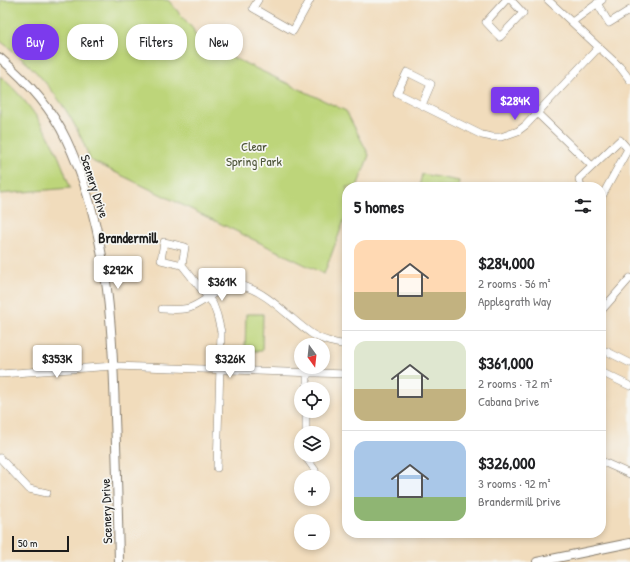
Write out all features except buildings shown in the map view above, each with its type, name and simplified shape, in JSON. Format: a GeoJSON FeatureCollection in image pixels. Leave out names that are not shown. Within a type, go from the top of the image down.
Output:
{"type":"FeatureCollection","features":[{"type":"Feature","properties":{"kind":"street"},"geometry":{"type":"LineString","coordinates":[[258,0],[253,8],[293,31],[310,0]]}},
{"type":"Feature","properties":{"kind":"street"},"geometry":{"type":"LineString","coordinates":[[506,0],[486,22],[500,37],[523,13],[511,0]]}},
{"type":"Feature","properties":{"kind":"street"},"geometry":{"type":"LineString","coordinates":[[548,0],[620,67],[630,80]]}},
{"type":"Feature","properties":{"kind":"street"},"geometry":{"type":"LineString","coordinates":[[572,22],[600,2],[609,23],[630,10]]}},
{"type":"Feature","properties":{"kind":"street"},"geometry":{"type":"LineString","coordinates":[[422,105],[431,84],[407,72],[398,93],[422,105],[482,135],[492,137],[502,136],[518,131],[599,47]]}},
{"type":"Feature","properties":{"kind":"street","name":"Scenery Drive"},"geometry":{"type":"LineString","coordinates":[[0,58],[25,79],[49,110],[66,138],[78,167],[100,244],[110,302],[114,366],[119,562]]}},
{"type":"Feature","properties":{"kind":"street"},"geometry":{"type":"LineString","coordinates":[[537,113],[592,166]]}},
{"type":"Feature","properties":{"kind":"street"},"geometry":{"type":"LineString","coordinates":[[579,182],[579,180],[592,166],[620,140],[628,149],[606,189]]}},
{"type":"Feature","properties":{"kind":"street"},"geometry":{"type":"LineString","coordinates":[[182,265],[213,304],[218,315],[220,332],[218,468]]}},
{"type":"Feature","properties":{"kind":"street"},"geometry":{"type":"LineString","coordinates":[[606,305],[630,278]]}},
{"type":"Feature","properties":{"kind":"street"},"geometry":{"type":"LineString","coordinates":[[162,309],[182,309],[192,307],[228,286],[241,286],[255,290],[313,335],[342,345]]}},
{"type":"Feature","properties":{"kind":"street"},"geometry":{"type":"LineString","coordinates":[[606,351],[630,363]]}},
{"type":"Feature","properties":{"kind":"street"},"geometry":{"type":"LineString","coordinates":[[0,374],[114,366],[294,372]]}},
{"type":"Feature","properties":{"kind":"street"},"geometry":{"type":"LineString","coordinates":[[330,373],[342,374]]}},
{"type":"Feature","properties":{"kind":"street"},"geometry":{"type":"LineString","coordinates":[[606,374],[630,386]]}},
{"type":"Feature","properties":{"kind":"street"},"geometry":{"type":"LineString","coordinates":[[0,458],[30,489],[48,493]]}},
{"type":"Feature","properties":{"kind":"street"},"geometry":{"type":"LineString","coordinates":[[310,462],[315,470]]}},
{"type":"Feature","properties":{"kind":"street"},"geometry":{"type":"LineString","coordinates":[[606,463],[630,474]]}},
{"type":"Feature","properties":{"kind":"street"},"geometry":{"type":"LineString","coordinates":[[537,562],[630,543]]}},
{"type":"Feature","properties":{"kind":"green space","name":"Clear Spring Park"},"geometry":{"type":"Polygon","coordinates":[[[0,0],[168,0],[193,29],[195,34],[195,60],[238,60],[346,111],[369,155],[359,182],[342,182],[342,226],[324,274],[90,160],[75,126],[65,109],[42,79],[23,60],[59,60],[59,24],[12,24],[12,51],[0,41],[0,0]]]}},
{"type":"Feature","properties":{"kind":"green space"},"geometry":{"type":"Polygon","coordinates":[[[0,76],[24,100],[43,127],[65,172],[70,188],[0,194],[0,76]]]}},
{"type":"Feature","properties":{"kind":"green space"},"geometry":{"type":"Polygon","coordinates":[[[422,174],[459,181],[459,182],[420,182],[422,174]]]}},
{"type":"Feature","properties":{"kind":"green space"},"geometry":{"type":"Polygon","coordinates":[[[246,314],[263,314],[262,351],[245,351],[246,314]]]}},
{"type":"Feature","properties":{"kind":"district","name":"Brandermill"},"geometry":{"type":"Point","coordinates":[128,238]}}]}
